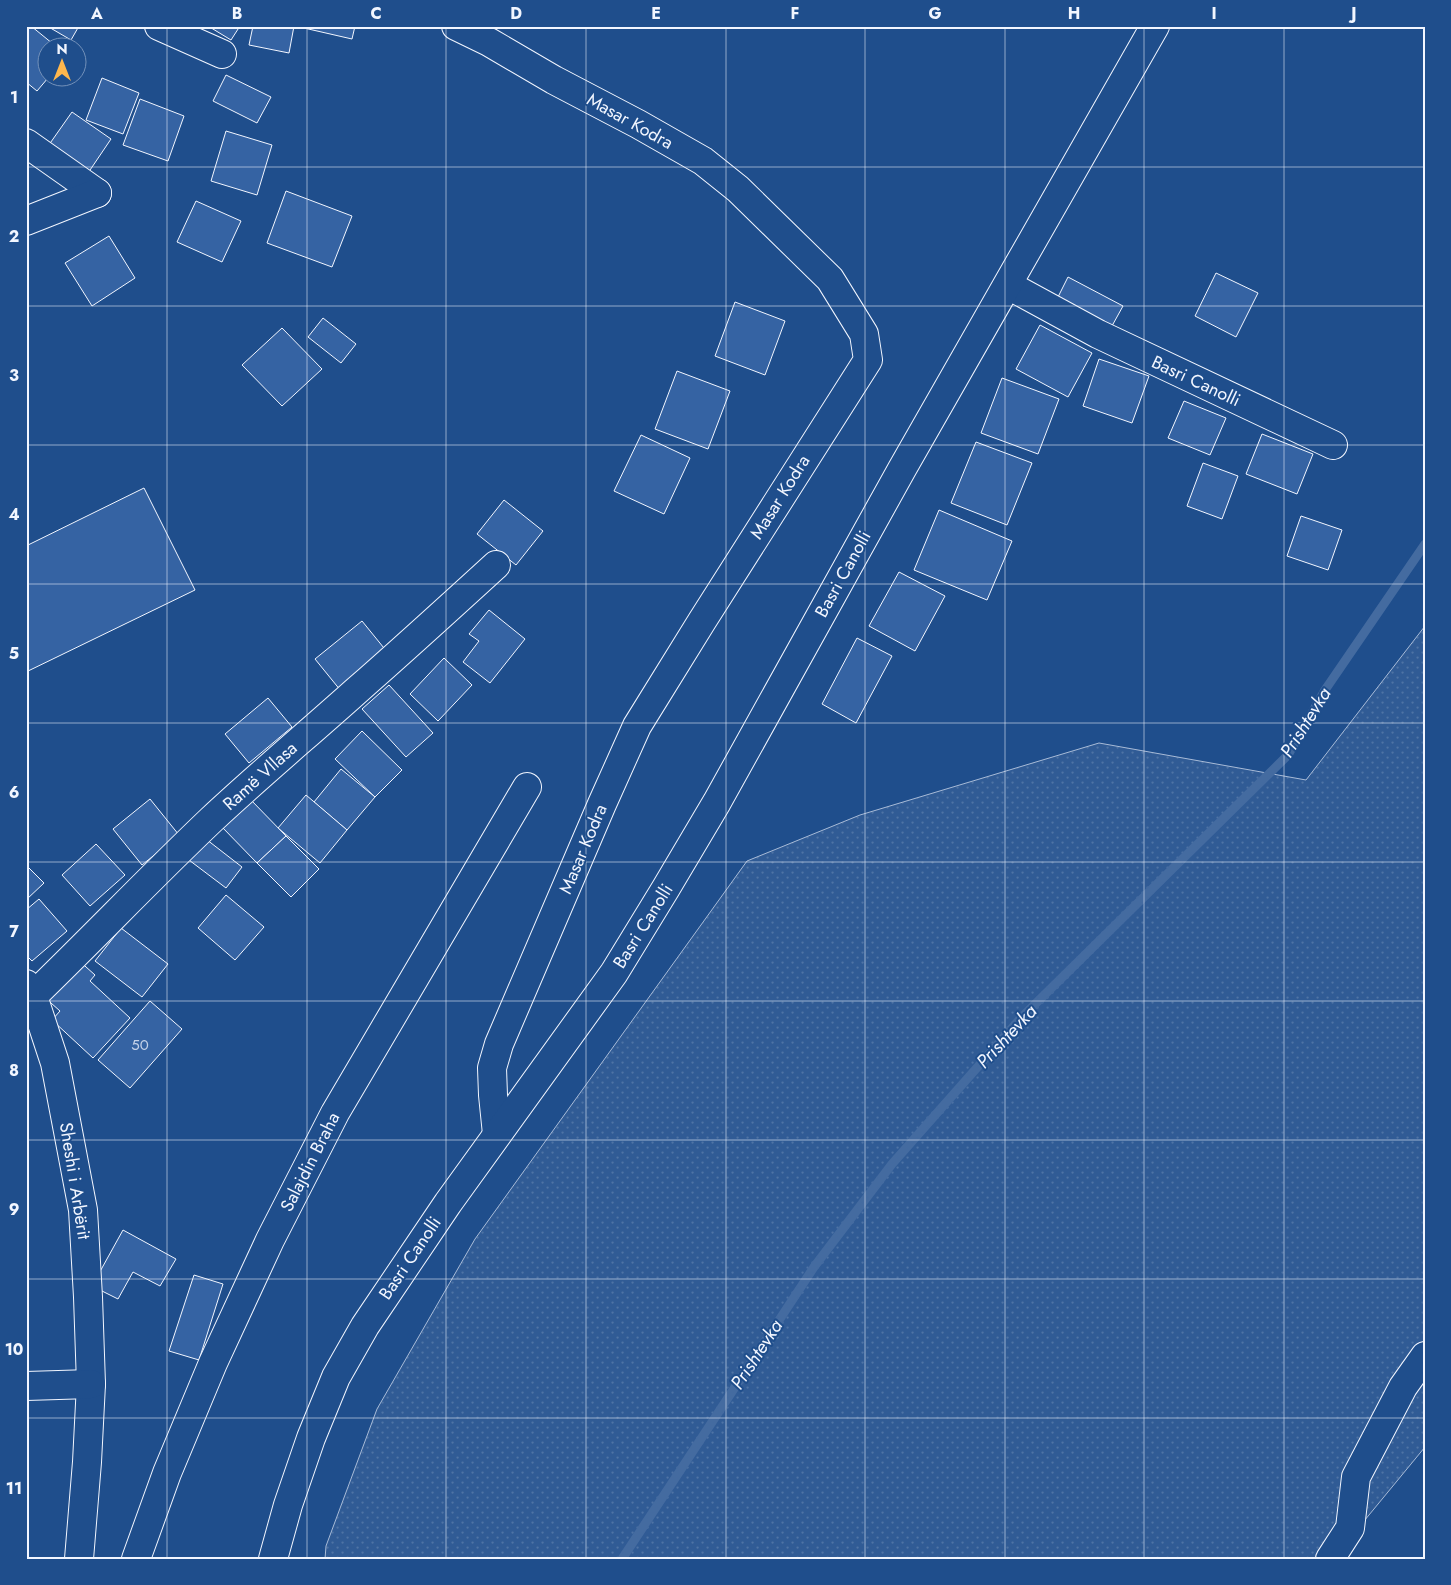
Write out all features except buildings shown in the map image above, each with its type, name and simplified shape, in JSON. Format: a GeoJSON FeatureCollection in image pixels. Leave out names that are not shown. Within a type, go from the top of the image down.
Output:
{"type":"FeatureCollection","features":[{"type":"Feature","properties":{"kind":"street"},"geometry":{"type":"LineString","coordinates":[[158,26],[222,54]]}},
{"type":"Feature","properties":{"kind":"street","name":"Masar Kodra"},"geometry":{"type":"LineString","coordinates":[[456,26],[489,42],[554,80],[703,161],[738,189],[830,279],[864,334],[868,360],[637,726],[499,1044],[492,1068],[497,1134]]}},
{"type":"Feature","properties":{"kind":"street","name":"Basri Canolli"},"geometry":{"type":"LineString","coordinates":[[273,1559],[288,1505],[311,1438],[336,1378],[365,1326],[402,1269],[497,1134],[614,973],[666,888],[717,802],[902,469],[1155,26]]}},
{"type":"Feature","properties":{"kind":"street"},"geometry":{"type":"LineString","coordinates":[[26,143],[97,193],[26,221]]}},
{"type":"Feature","properties":{"kind":"street","name":"Basri Canolli"},"geometry":{"type":"LineString","coordinates":[[1008,285],[1098,334],[1333,445]]}},
{"type":"Feature","properties":{"kind":"street","name":"Ramë Vllasa"},"geometry":{"type":"LineString","coordinates":[[29,990],[88,943],[211,820],[496,565]]}},
{"type":"Feature","properties":{"kind":"street","name":"Salajdin Braha"},"geometry":{"type":"LineString","coordinates":[[136,1559],[166,1473],[213,1363],[270,1240],[336,1113],[528,787]]}},
{"type":"Feature","properties":{"kind":"street","name":"Sheshi i Arbërit"},"geometry":{"type":"LineString","coordinates":[[29,990],[55,1063],[83,1210],[91,1384],[79,1559]]}},
{"type":"Feature","properties":{"kind":"street"},"geometry":{"type":"LineString","coordinates":[[1330,1559],[1350,1528],[1356,1477],[1403,1387],[1425,1356]]}},
{"type":"Feature","properties":{"kind":"street"},"geometry":{"type":"LineString","coordinates":[[26,1386],[91,1384]]}},
{"type":"Feature","properties":{"kind":"shaded area"},"geometry":{"type":"Polygon","coordinates":[[[1425,626],[1425,1447],[1341,1549],[1338,1559],[325,1559],[326,1546],[377,1409],[475,1239],[747,861],[860,815],[1099,743],[1306,780],[1425,626]]]}},
{"type":"Feature","properties":{"kind":"waterway","name":"Prishtevka"},"geometry":{"type":"LineString","coordinates":[[622,1559],[814,1267],[892,1164],[1020,1019],[1288,755],[1325,690],[1425,544]]}}]}
